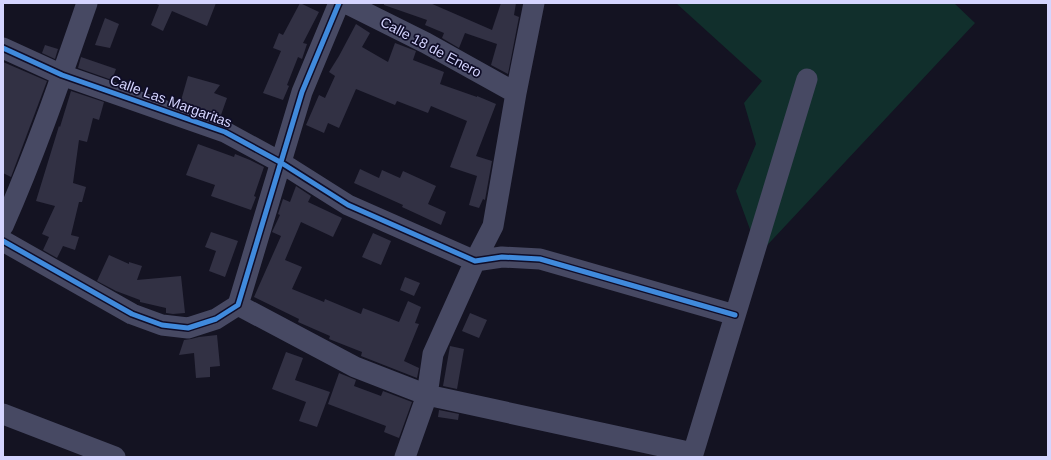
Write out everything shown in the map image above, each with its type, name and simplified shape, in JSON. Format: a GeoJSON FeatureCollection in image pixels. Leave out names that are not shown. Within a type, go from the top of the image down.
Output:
{"type":"FeatureCollection","features":[{"type":"Feature","properties":{"kind":"street"},"geometry":{"type":"LineString","coordinates":[[3,226],[10,193],[62,75],[87,3]]}},
{"type":"Feature","properties":{"kind":"street"},"geometry":{"type":"LineString","coordinates":[[3,242],[132,314],[162,325],[188,328],[216,319],[238,305],[302,92],[339,3]]}},
{"type":"Feature","properties":{"kind":"street","name":"Calle 18 de Enero"},"geometry":{"type":"LineString","coordinates":[[346,3],[426,43],[516,93]]}},
{"type":"Feature","properties":{"kind":"street"},"geometry":{"type":"LineString","coordinates":[[405,457],[427,395],[433,354],[475,261],[493,226],[516,93],[534,3]]}},
{"type":"Feature","properties":{"kind":"street","name":"Calle Las Margaritas"},"geometry":{"type":"LineString","coordinates":[[3,48],[62,75],[225,132],[280,162],[348,205],[475,261]]}},
{"type":"Feature","properties":{"kind":"street"},"geometry":{"type":"LineString","coordinates":[[238,305],[355,368],[427,395],[693,455],[807,79]]}},
{"type":"Feature","properties":{"kind":"street"},"geometry":{"type":"LineString","coordinates":[[475,261],[502,257],[540,259],[735,315]]}},
{"type":"Feature","properties":{"kind":"street"},"geometry":{"type":"LineString","coordinates":[[3,414],[115,457]]}},
{"type":"Feature","properties":{"kind":"green space"},"geometry":{"type":"Polygon","coordinates":[[[676,3],[954,3],[975,23],[759,254],[736,191],[756,144],[744,103],[762,81],[676,3]]]}},
{"type":"Feature","properties":{"kind":"building"},"geometry":{"type":"Polygon","coordinates":[[[154,3],[216,3],[207,26],[172,11],[163,31],[151,25],[159,5],[154,3]]]}},
{"type":"Feature","properties":{"kind":"building"},"geometry":{"type":"Polygon","coordinates":[[[300,3],[319,12],[303,43],[307,44],[302,59],[298,57],[283,100],[263,93],[281,51],[273,48],[279,33],[283,35],[300,3]]]}},
{"type":"Feature","properties":{"kind":"building"},"geometry":{"type":"Polygon","coordinates":[[[384,3],[430,3],[492,30],[501,3],[516,3],[514,15],[519,17],[508,74],[491,65],[497,44],[465,33],[459,48],[442,38],[444,33],[425,25],[427,20],[384,5],[384,3]]]}},
{"type":"Feature","properties":{"kind":"building"},"geometry":{"type":"Polygon","coordinates":[[[105,18],[119,24],[110,48],[95,45],[105,18]]]}},
{"type":"Feature","properties":{"kind":"building"},"geometry":{"type":"Polygon","coordinates":[[[356,24],[370,33],[362,47],[388,62],[395,43],[416,51],[413,60],[444,72],[440,84],[496,104],[476,156],[492,161],[485,200],[483,199],[479,208],[469,205],[477,176],[450,167],[467,121],[431,106],[428,113],[397,101],[395,105],[356,89],[339,128],[328,123],[324,133],[306,125],[319,95],[325,98],[335,76],[329,72],[356,24]]]}},
{"type":"Feature","properties":{"kind":"building"},"geometry":{"type":"Polygon","coordinates":[[[45,45],[58,49],[55,59],[42,53],[45,45]]]}},
{"type":"Feature","properties":{"kind":"building"},"geometry":{"type":"Polygon","coordinates":[[[81,57],[116,69],[112,80],[78,68],[81,57]]]}},
{"type":"Feature","properties":{"kind":"building"},"geometry":{"type":"Polygon","coordinates":[[[3,62],[47,81],[11,177],[3,173],[3,62]]]}},
{"type":"Feature","properties":{"kind":"building"},"geometry":{"type":"Polygon","coordinates":[[[188,76],[220,85],[214,93],[227,98],[221,115],[180,104],[188,76]]]}},
{"type":"Feature","properties":{"kind":"building"},"geometry":{"type":"Polygon","coordinates":[[[71,91],[104,102],[99,120],[93,118],[87,142],[79,140],[73,183],[86,187],[82,202],[79,202],[71,235],[79,237],[75,250],[63,246],[57,258],[43,250],[49,237],[42,234],[55,206],[36,201],[71,91]]]}},
{"type":"Feature","properties":{"kind":"building"},"geometry":{"type":"Polygon","coordinates":[[[198,144],[234,157],[235,154],[264,167],[251,210],[211,196],[215,185],[186,175],[198,144]]]}},
{"type":"Feature","properties":{"kind":"building"},"geometry":{"type":"Polygon","coordinates":[[[360,169],[379,178],[382,170],[400,178],[403,171],[436,186],[428,204],[446,212],[441,225],[402,207],[403,205],[354,183],[360,169]]]}},
{"type":"Feature","properties":{"kind":"building"},"geometry":{"type":"Polygon","coordinates":[[[296,186],[311,196],[308,202],[342,218],[333,237],[301,222],[285,260],[302,267],[292,289],[324,302],[325,299],[361,314],[363,308],[399,322],[408,301],[421,307],[415,323],[419,324],[404,361],[419,368],[417,378],[361,356],[362,352],[329,339],[330,336],[298,322],[299,319],[254,297],[281,236],[272,232],[280,215],[278,214],[283,199],[290,202],[296,186]]]}},
{"type":"Feature","properties":{"kind":"building"},"geometry":{"type":"Polygon","coordinates":[[[211,232],[238,241],[225,277],[209,271],[216,251],[205,247],[211,232]]]}},
{"type":"Feature","properties":{"kind":"building"},"geometry":{"type":"Polygon","coordinates":[[[373,233],[391,241],[381,265],[362,257],[373,233]]]}},
{"type":"Feature","properties":{"kind":"building"},"geometry":{"type":"Polygon","coordinates":[[[109,255],[129,264],[129,262],[142,266],[137,280],[181,276],[185,313],[166,313],[166,308],[140,302],[140,300],[116,291],[97,281],[109,255]]]}},
{"type":"Feature","properties":{"kind":"building"},"geometry":{"type":"Polygon","coordinates":[[[405,277],[420,283],[414,296],[400,290],[405,277]]]}},
{"type":"Feature","properties":{"kind":"building"},"geometry":{"type":"Polygon","coordinates":[[[470,313],[487,320],[479,338],[462,331],[470,313]]]}},
{"type":"Feature","properties":{"kind":"building"},"geometry":{"type":"Polygon","coordinates":[[[217,335],[220,366],[210,367],[210,377],[196,378],[194,353],[179,355],[184,340],[217,335]]]}},
{"type":"Feature","properties":{"kind":"building"},"geometry":{"type":"Polygon","coordinates":[[[450,346],[464,349],[457,389],[443,386],[450,346]]]}},
{"type":"Feature","properties":{"kind":"building"},"geometry":{"type":"Polygon","coordinates":[[[286,352],[303,358],[295,380],[330,392],[317,427],[299,421],[306,402],[272,389],[286,352]]]}},
{"type":"Feature","properties":{"kind":"building"},"geometry":{"type":"Polygon","coordinates":[[[339,373],[356,380],[354,386],[381,396],[383,391],[412,402],[399,438],[384,432],[386,426],[328,404],[339,373]]]}},
{"type":"Feature","properties":{"kind":"building"},"geometry":{"type":"Polygon","coordinates":[[[439,410],[459,414],[458,420],[438,417],[439,410]]]}},
{"type":"Feature","properties":{"kind":"cycle path"},"geometry":{"type":"LineString","coordinates":[[3,241],[132,314],[162,325],[188,328],[216,319],[238,305],[302,92],[339,3]]}},
{"type":"Feature","properties":{"kind":"cycle path"},"geometry":{"type":"LineString","coordinates":[[3,48],[62,75],[225,132],[280,162],[348,205],[475,261],[502,257],[540,259],[735,315]]}}]}
